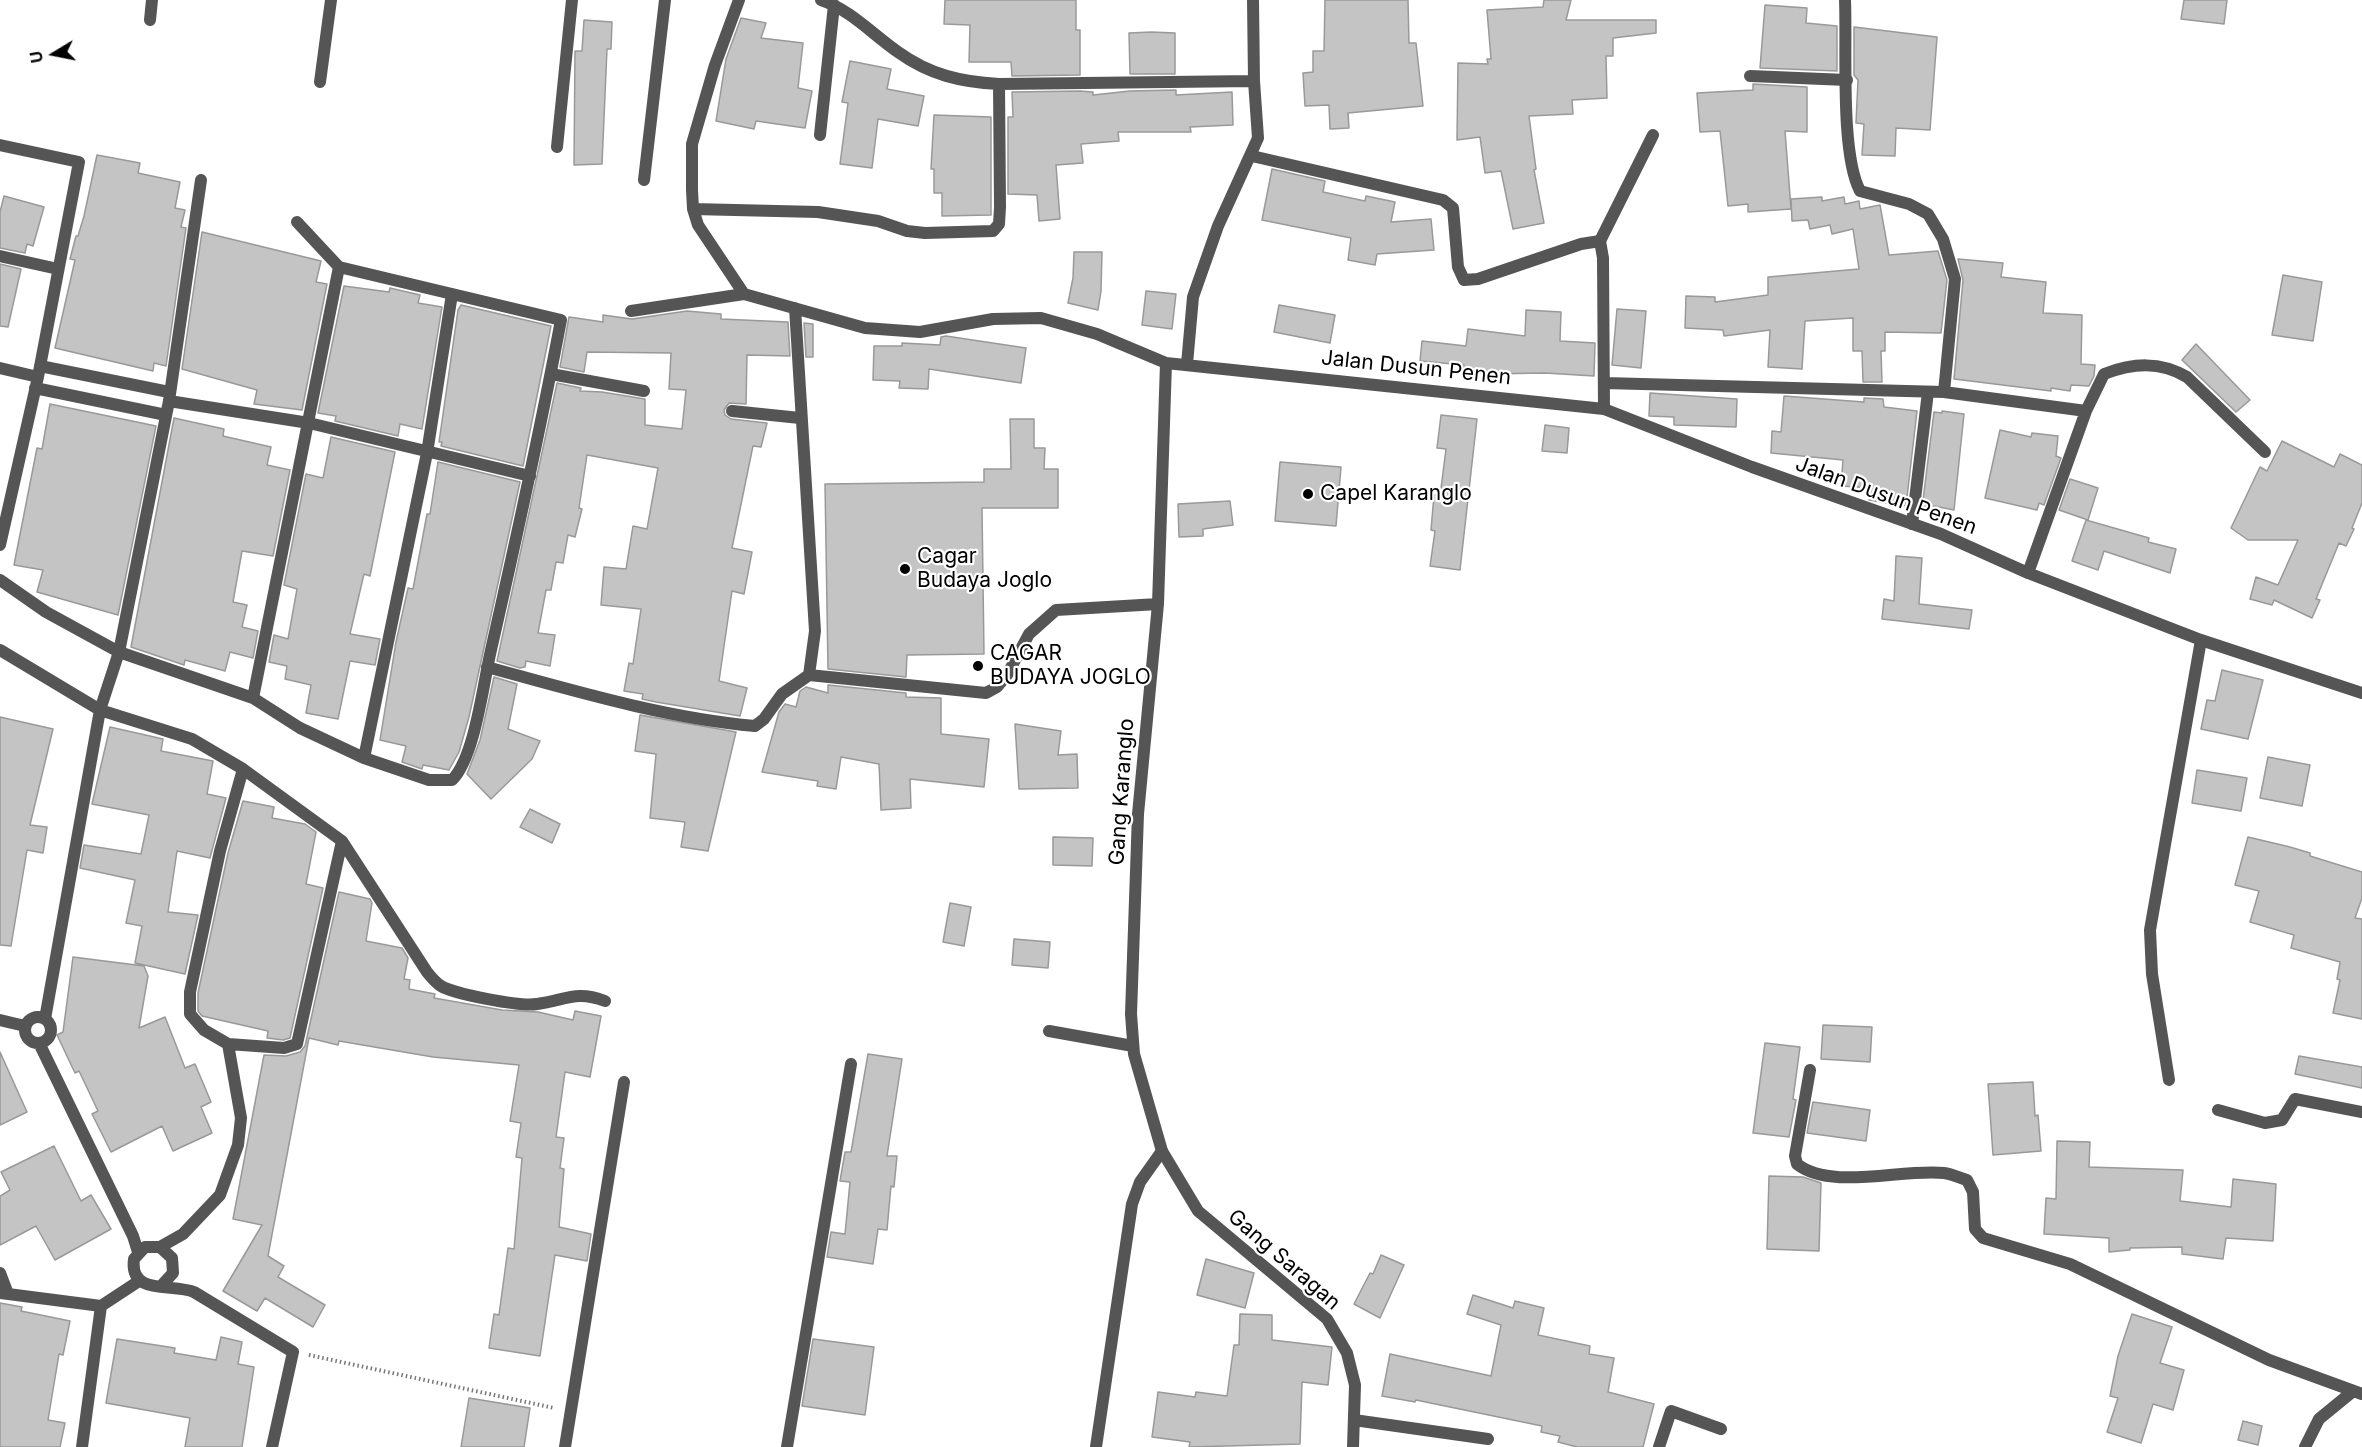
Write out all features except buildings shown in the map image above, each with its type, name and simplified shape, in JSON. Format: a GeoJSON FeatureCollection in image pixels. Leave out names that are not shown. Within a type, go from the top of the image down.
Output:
{"type":"FeatureCollection","features":[{"type":"Feature","properties":{"kind":"street"},"geometry":{"type":"LineString","coordinates":[[150,20],[152,0]]}},
{"type":"Feature","properties":{"kind":"street"},"geometry":{"type":"LineString","coordinates":[[320,82],[331,0]]}},
{"type":"Feature","properties":{"kind":"street"},"geometry":{"type":"LineString","coordinates":[[557,147],[572,0]]}},
{"type":"Feature","properties":{"kind":"street"},"geometry":{"type":"LineString","coordinates":[[644,180],[665,0]]}},
{"type":"Feature","properties":{"kind":"street"},"geometry":{"type":"LineString","coordinates":[[631,312],[744,294],[716,256],[698,225],[693,209],[692,144],[715,65],[739,0]]}},
{"type":"Feature","properties":{"kind":"street"},"geometry":{"type":"LineString","coordinates":[[821,0],[850,14],[900,54],[927,69],[962,82],[999,84],[1254,81]]}},
{"type":"Feature","properties":{"kind":"street"},"geometry":{"type":"LineString","coordinates":[[1187,364],[1193,297],[1230,196],[1252,156],[1258,138],[1252,0]]}},
{"type":"Feature","properties":{"kind":"street"},"geometry":{"type":"LineString","coordinates":[[1845,0],[1851,171],[1860,191],[1909,204],[1928,214],[1943,239],[1951,261],[1955,279],[1944,392]]}},
{"type":"Feature","properties":{"kind":"street"},"geometry":{"type":"LineString","coordinates":[[820,135],[834,5]]}},
{"type":"Feature","properties":{"kind":"street"},"geometry":{"type":"LineString","coordinates":[[1750,76],[1847,80]]}},
{"type":"Feature","properties":{"kind":"street"},"geometry":{"type":"LineString","coordinates":[[693,209],[818,212],[878,221],[907,231],[925,233],[993,231],[999,224],[1000,207],[999,84]]}},
{"type":"Feature","properties":{"kind":"street"},"geometry":{"type":"LineString","coordinates":[[1604,409],[1601,242],[1653,135]]}},
{"type":"Feature","properties":{"kind":"street"},"geometry":{"type":"LineString","coordinates":[[0,145],[79,162],[38,377],[0,545]]}},
{"type":"Feature","properties":{"kind":"street"},"geometry":{"type":"LineString","coordinates":[[1252,156],[1443,200],[1453,208],[1458,267],[1464,280],[1478,279],[1581,244],[1601,242]]}},
{"type":"Feature","properties":{"kind":"street"},"geometry":{"type":"LineString","coordinates":[[45,1018],[100,710],[119,652],[166,415],[201,180]]}},
{"type":"Feature","properties":{"kind":"street"},"geometry":{"type":"LineString","coordinates":[[0,580],[46,612],[119,652],[253,698],[300,728],[364,758],[429,780],[452,780],[462,770],[480,705],[561,320],[339,267],[297,222]]}},
{"type":"Feature","properties":{"kind":"street"},"geometry":{"type":"LineString","coordinates":[[0,256],[58,269]]}},
{"type":"Feature","properties":{"kind":"street"},"geometry":{"type":"LineString","coordinates":[[253,698],[339,267]]}},
{"type":"Feature","properties":{"kind":"street"},"geometry":{"type":"LineString","coordinates":[[364,758],[427,453],[452,294]]}},
{"type":"Feature","properties":{"kind":"street","name":"Jalan Dusun Penen"},"geometry":{"type":"LineString","coordinates":[[744,294],[865,328],[920,332],[993,319],[1041,318],[1097,334],[1166,363],[1604,409],[1752,467],[1912,524],[2028,573],[2201,640],[2362,693]]}},
{"type":"Feature","properties":{"kind":"street"},"geometry":{"type":"LineString","coordinates":[[795,308],[800,418],[815,630],[809,675]]}},
{"type":"Feature","properties":{"kind":"street","name":"Gang Karanglo"},"geometry":{"type":"LineString","coordinates":[[1166,363],[1158,604],[1138,814],[1131,1014],[1133,1046],[1162,1151],[1198,1210]]}},
{"type":"Feature","properties":{"kind":"street"},"geometry":{"type":"LineString","coordinates":[[2028,573],[2086,411],[2104,374],[2141,364],[2174,369],[2187,377],[2265,452]]}},
{"type":"Feature","properties":{"kind":"street"},"geometry":{"type":"LineString","coordinates":[[0,368],[166,415]]}},
{"type":"Feature","properties":{"kind":"street"},"geometry":{"type":"LineString","coordinates":[[551,374],[644,391]]}},
{"type":"Feature","properties":{"kind":"street"},"geometry":{"type":"LineString","coordinates":[[38,377],[169,397],[309,423],[530,476]]}},
{"type":"Feature","properties":{"kind":"street"},"geometry":{"type":"LineString","coordinates":[[1604,383],[1944,392],[2086,411]]}},
{"type":"Feature","properties":{"kind":"street"},"geometry":{"type":"LineString","coordinates":[[1912,524],[1928,392]]}},
{"type":"Feature","properties":{"kind":"street"},"geometry":{"type":"LineString","coordinates":[[732,411],[800,418]]}},
{"type":"Feature","properties":{"kind":"street"},"geometry":{"type":"LineString","coordinates":[[487,667],[588,694],[724,723],[755,726],[764,719],[782,694],[809,675],[986,693],[997,687],[1007,675],[1029,634],[1056,610],[1158,604]]}},
{"type":"Feature","properties":{"kind":"street"},"geometry":{"type":"LineString","coordinates":[[2169,1080],[2152,974],[2150,930],[2201,640]]}},
{"type":"Feature","properties":{"kind":"street"},"geometry":{"type":"LineString","coordinates":[[0,650],[100,710],[192,739],[243,769],[342,841],[427,972],[440,986],[460,994],[518,1004],[536,1005],[570,995],[588,995],[605,1001]]}},
{"type":"Feature","properties":{"kind":"street"},"geometry":{"type":"LineString","coordinates":[[243,769],[220,851],[190,992],[190,1014],[204,1030],[228,1044],[284,1048],[297,1044],[342,841]]}},
{"type":"Feature","properties":{"kind":"street"},"geometry":{"type":"LineString","coordinates":[[39,1043],[49,1038],[50,1022],[45,1018],[33,1017],[26,1026],[28,1038],[39,1043],[133,1236],[138,1252],[133,1267],[139,1281],[154,1287],[168,1280],[174,1266],[172,1258],[160,1247]]}},
{"type":"Feature","properties":{"kind":"street"},"geometry":{"type":"LineString","coordinates":[[0,1020],[26,1026]]}},
{"type":"Feature","properties":{"kind":"street"},"geometry":{"type":"LineString","coordinates":[[1049,1031],[1133,1046]]}},
{"type":"Feature","properties":{"kind":"street"},"geometry":{"type":"LineString","coordinates":[[138,1252],[145,1247],[160,1247],[183,1234],[220,1195],[238,1145],[241,1118],[228,1044]]}},
{"type":"Feature","properties":{"kind":"street"},"geometry":{"type":"LineString","coordinates":[[787,1447],[850,1064]]}},
{"type":"Feature","properties":{"kind":"street"},"geometry":{"type":"LineString","coordinates":[[1810,1070],[1795,1156],[1797,1164],[1804,1170],[1828,1176],[1944,1173],[1967,1180],[1973,1192],[1975,1229],[1983,1238],[2070,1264],[2269,1360],[2357,1393]]}},
{"type":"Feature","properties":{"kind":"street"},"geometry":{"type":"LineString","coordinates":[[565,1447],[624,1082]]}},
{"type":"Feature","properties":{"kind":"street"},"geometry":{"type":"LineString","coordinates":[[2218,1110],[2265,1123],[2282,1120],[2295,1099],[2362,1112]]}},
{"type":"Feature","properties":{"kind":"street"},"geometry":{"type":"LineString","coordinates":[[1096,1447],[1132,1204],[1140,1182],[1162,1151]]}},
{"type":"Feature","properties":{"kind":"street","name":"Gang Saragan"},"geometry":{"type":"LineString","coordinates":[[1198,1210],[1327,1319],[1347,1353],[1355,1385],[1353,1447]]}},
{"type":"Feature","properties":{"kind":"street"},"geometry":{"type":"LineString","coordinates":[[0,1273],[4,1293],[101,1306],[139,1281]]}},
{"type":"Feature","properties":{"kind":"street"},"geometry":{"type":"LineString","coordinates":[[162,1285],[194,1292],[293,1352],[272,1447]]}},
{"type":"Feature","properties":{"kind":"street"},"geometry":{"type":"LineString","coordinates":[[82,1447],[101,1306]]}},
{"type":"Feature","properties":{"kind":"street"},"geometry":{"type":"LineString","coordinates":[[2306,1447],[2319,1419],[2357,1393]]}},
{"type":"Feature","properties":{"kind":"street"},"geometry":{"type":"LineString","coordinates":[[1659,1447],[1671,1412],[1720,1430]]}},
{"type":"Feature","properties":{"kind":"street"},"geometry":{"type":"LineString","coordinates":[[1354,1420],[1488,1439]]}},
{"type":"Feature","properties":{"kind":"path"},"geometry":{"type":"LineString","coordinates":[[293,1352],[569,1411]]}},
{"type":"Feature","properties":{"kind":"place","name":"Capel Karanglo"},"geometry":{"type":"Point","coordinates":[1308,494]}},
{"type":"Feature","properties":{"kind":"place","name":"Cagar Budaya Joglo"},"geometry":{"type":"Point","coordinates":[905,569]}},
{"type":"Feature","properties":{"kind":"place","name":"CAGAR BUDAYA JOGLO"},"geometry":{"type":"Point","coordinates":[978,666]}}]}
